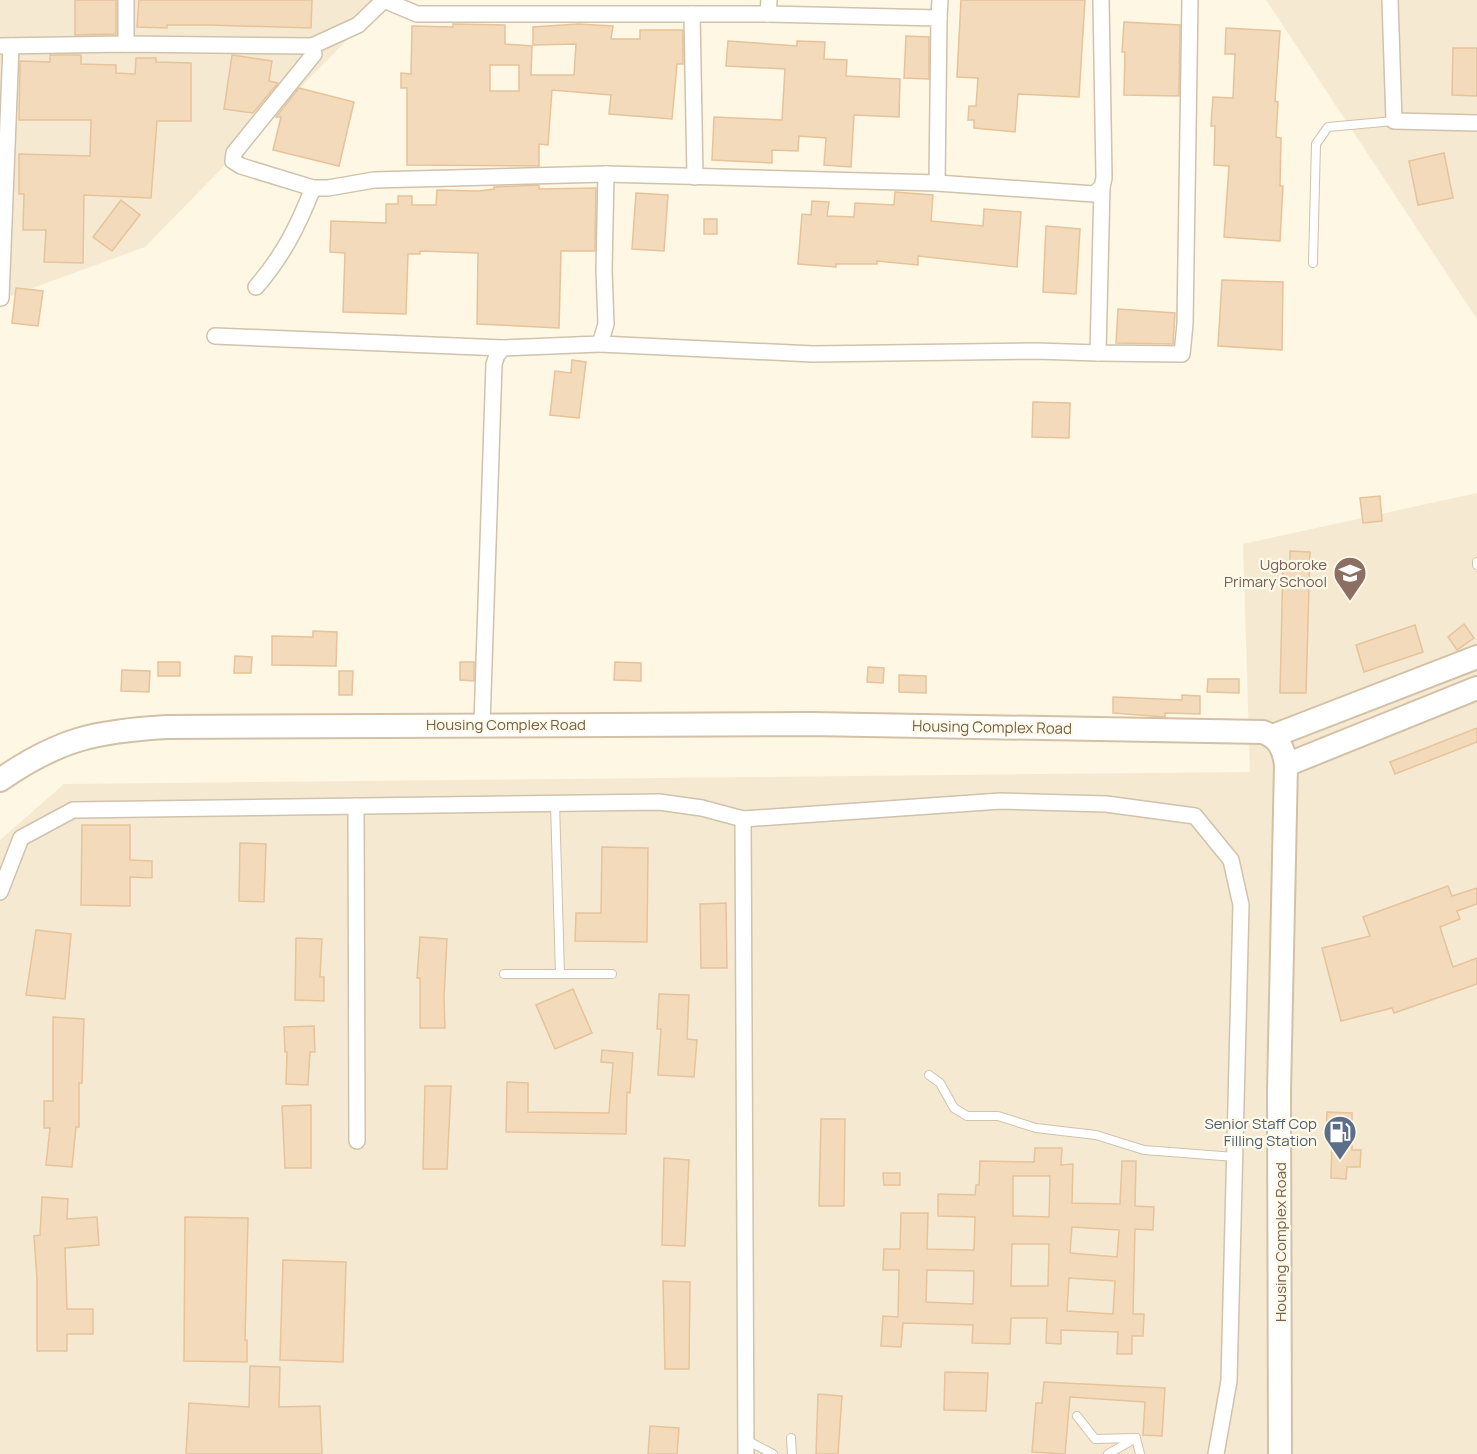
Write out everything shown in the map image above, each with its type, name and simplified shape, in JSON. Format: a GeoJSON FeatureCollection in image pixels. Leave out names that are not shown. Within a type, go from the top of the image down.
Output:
{"type":"FeatureCollection","features":[{"type":"Feature","properties":{"kind":"street"},"geometry":{"type":"LineString","coordinates":[[126,0],[126,44]]}},
{"type":"Feature","properties":{"kind":"street"},"geometry":{"type":"LineString","coordinates":[[1,298],[5,46],[126,44],[312,46],[358,25],[384,0],[417,14],[692,14],[769,7],[939,18]]}},
{"type":"Feature","properties":{"kind":"street"},"geometry":{"type":"LineString","coordinates":[[937,183],[940,0]]}},
{"type":"Feature","properties":{"kind":"street"},"geometry":{"type":"LineString","coordinates":[[1098,353],[1102,187],[1101,0]]}},
{"type":"Feature","properties":{"kind":"street"},"geometry":{"type":"LineString","coordinates":[[215,336],[504,348],[600,344],[813,354],[1036,351],[1182,354],[1185,312],[1190,0]]}},
{"type":"Feature","properties":{"kind":"street"},"geometry":{"type":"LineString","coordinates":[[1390,0],[1394,121],[1477,123]]}},
{"type":"Feature","properties":{"kind":"street"},"geometry":{"type":"LineString","coordinates":[[692,14],[695,177]]}},
{"type":"Feature","properties":{"kind":"street"},"geometry":{"type":"LineString","coordinates":[[312,46],[314,54],[234,153],[233,161],[241,166],[313,188],[328,188],[374,180],[606,174],[937,183],[1084,194],[1094,194],[1102,187]]}},
{"type":"Feature","properties":{"kind":"street"},"geometry":{"type":"LineString","coordinates":[[600,344],[606,324],[604,270],[606,174]]}},
{"type":"Feature","properties":{"kind":"street"},"geometry":{"type":"LineString","coordinates":[[256,286],[280,260],[297,228],[313,188]]}},
{"type":"Feature","properties":{"kind":"street"},"geometry":{"type":"LineString","coordinates":[[483,724],[494,364],[497,355],[504,348]]}},
{"type":"Feature","properties":{"kind":"street"},"geometry":{"type":"LineString","coordinates":[[1273,736],[1477,657]]}},
{"type":"Feature","properties":{"kind":"street"},"geometry":{"type":"LineString","coordinates":[[1286,765],[1477,688]]}},
{"type":"Feature","properties":{"kind":"street","name":"Housing Complex Road"},"geometry":{"type":"LineString","coordinates":[[0,780],[38,755],[75,739],[117,730],[224,726],[824,724],[1263,732],[1273,736],[1281,745],[1286,765],[1279,1092],[1280,1454]]}},
{"type":"Feature","properties":{"kind":"street"},"geometry":{"type":"LineString","coordinates":[[0,892],[21,838],[73,810],[658,802],[702,808],[743,819],[1001,801],[1106,804],[1195,816],[1231,860],[1242,905],[1229,1381],[1216,1454]]}},
{"type":"Feature","properties":{"kind":"street"},"geometry":{"type":"LineString","coordinates":[[356,806],[357,1141]]}},
{"type":"Feature","properties":{"kind":"street"},"geometry":{"type":"LineString","coordinates":[[743,819],[746,1447]]}},
{"type":"Feature","properties":{"kind":"lane"},"geometry":{"type":"LineString","coordinates":[[1313,263],[1316,144],[1328,127],[1394,121]]}},
{"type":"Feature","properties":{"kind":"lane"},"geometry":{"type":"LineString","coordinates":[[555,803],[560,974]]}},
{"type":"Feature","properties":{"kind":"lane"},"geometry":{"type":"LineString","coordinates":[[504,974],[612,974]]}},
{"type":"Feature","properties":{"kind":"lane"},"geometry":{"type":"LineString","coordinates":[[929,1075],[940,1083],[954,1108],[967,1116],[998,1116],[1036,1128],[1096,1135],[1144,1150],[1235,1157]]}},
{"type":"Feature","properties":{"kind":"lane"},"geometry":{"type":"LineString","coordinates":[[1077,1416],[1095,1439],[1136,1438]]}},
{"type":"Feature","properties":{"kind":"lane"},"geometry":{"type":"LineString","coordinates":[[791,1438],[792,1454]]}},
{"type":"Feature","properties":{"kind":"lane"},"geometry":{"type":"LineString","coordinates":[[1108,1454],[1136,1438]]}},
{"type":"Feature","properties":{"kind":"lane"},"geometry":{"type":"LineString","coordinates":[[1136,1438],[1140,1454]]}},
{"type":"Feature","properties":{"kind":"lane"},"geometry":{"type":"LineString","coordinates":[[746,1447],[773,1454]]}},
{"type":"Feature","properties":{"kind":"shaded area"},"geometry":{"type":"Polygon","coordinates":[[[0,0],[386,0],[145,247],[0,300],[0,0]]]}},
{"type":"Feature","properties":{"kind":"shaded area"},"geometry":{"type":"Polygon","coordinates":[[[1266,0],[1477,0],[1477,319],[1266,0]]]}},
{"type":"Feature","properties":{"kind":"shaded area"},"geometry":{"type":"Polygon","coordinates":[[[1477,493],[1477,1454],[0,1454],[0,840],[64,784],[1250,772],[1243,544],[1477,493]]]}},
{"type":"Feature","properties":{"kind":"building"},"geometry":{"type":"Polygon","coordinates":[[[75,0],[116,0],[116,34],[75,35],[75,0]]]}},
{"type":"Feature","properties":{"kind":"building"},"geometry":{"type":"Polygon","coordinates":[[[139,0],[312,0],[311,28],[209,25],[167,25],[167,28],[137,27],[139,0]]]}},
{"type":"Feature","properties":{"kind":"building"},"geometry":{"type":"Polygon","coordinates":[[[961,0],[1085,0],[1079,97],[1018,94],[1015,132],[974,128],[974,120],[968,120],[969,106],[976,106],[978,78],[957,77],[961,0]]]}},
{"type":"Feature","properties":{"kind":"building"},"geometry":{"type":"Polygon","coordinates":[[[1124,22],[1180,25],[1179,96],[1124,95],[1125,52],[1122,52],[1124,22]]]}},
{"type":"Feature","properties":{"kind":"building"},"geometry":{"type":"Polygon","coordinates":[[[453,24],[505,25],[505,44],[532,46],[531,75],[574,75],[576,44],[533,45],[533,27],[578,24],[613,26],[611,39],[640,39],[640,30],[683,30],[683,64],[677,64],[672,119],[609,114],[611,95],[552,90],[548,145],[539,144],[539,166],[407,165],[407,88],[401,88],[401,73],[411,74],[412,26],[453,27],[453,24]],[[490,65],[490,91],[519,91],[519,65],[490,65]]]}},
{"type":"Feature","properties":{"kind":"building"},"geometry":{"type":"Polygon","coordinates":[[[1226,28],[1280,31],[1275,101],[1278,102],[1276,137],[1281,138],[1280,186],[1283,186],[1280,241],[1224,237],[1229,166],[1214,165],[1215,126],[1211,126],[1213,97],[1233,98],[1235,54],[1225,54],[1226,28]]]}},
{"type":"Feature","properties":{"kind":"building"},"geometry":{"type":"Polygon","coordinates":[[[906,36],[929,37],[929,79],[904,78],[906,36]]]}},
{"type":"Feature","properties":{"kind":"building"},"geometry":{"type":"Polygon","coordinates":[[[728,41],[797,46],[797,41],[825,42],[824,59],[847,60],[846,76],[900,79],[899,117],[854,115],[851,167],[824,165],[826,138],[799,136],[798,151],[772,150],[772,163],[712,160],[714,117],[782,120],[785,69],[726,66],[728,41]]]}},
{"type":"Feature","properties":{"kind":"building"},"geometry":{"type":"Polygon","coordinates":[[[1453,48],[1477,48],[1477,96],[1452,95],[1453,48]]]}},
{"type":"Feature","properties":{"kind":"building"},"geometry":{"type":"Polygon","coordinates":[[[50,55],[81,55],[81,64],[116,65],[116,73],[135,74],[136,58],[156,58],[156,62],[191,63],[191,121],[157,121],[151,198],[84,195],[83,263],[44,262],[46,230],[23,230],[24,194],[19,194],[19,154],[90,156],[91,120],[19,120],[20,61],[50,62],[50,55]]]}},
{"type":"Feature","properties":{"kind":"building"},"geometry":{"type":"Polygon","coordinates":[[[232,55],[272,61],[269,81],[278,83],[253,113],[224,109],[232,55]]]}},
{"type":"Feature","properties":{"kind":"building"},"geometry":{"type":"Polygon","coordinates":[[[299,88],[354,102],[339,166],[273,150],[281,117],[276,117],[299,88]]]}},
{"type":"Feature","properties":{"kind":"building"},"geometry":{"type":"Polygon","coordinates":[[[1444,153],[1453,198],[1418,205],[1409,161],[1444,153]]]}},
{"type":"Feature","properties":{"kind":"building"},"geometry":{"type":"Polygon","coordinates":[[[539,185],[539,189],[596,188],[595,251],[561,251],[559,328],[477,324],[478,253],[420,251],[420,254],[408,254],[406,314],[343,312],[345,253],[330,252],[331,221],[386,223],[386,204],[398,204],[398,196],[412,196],[412,205],[436,205],[437,190],[479,191],[494,189],[494,187],[539,185]]]}},
{"type":"Feature","properties":{"kind":"building"},"geometry":{"type":"Polygon","coordinates":[[[895,192],[933,195],[931,221],[983,226],[984,209],[1021,212],[1017,267],[918,256],[918,265],[877,261],[877,264],[836,264],[836,267],[798,264],[802,214],[811,215],[812,201],[829,202],[827,216],[854,217],[855,203],[894,205],[895,192]]]}},
{"type":"Feature","properties":{"kind":"building"},"geometry":{"type":"Polygon","coordinates":[[[636,193],[668,195],[664,251],[632,249],[636,193]]]}},
{"type":"Feature","properties":{"kind":"building"},"geometry":{"type":"Polygon","coordinates":[[[121,200],[140,215],[112,251],[93,237],[121,200]]]}},
{"type":"Feature","properties":{"kind":"building"},"geometry":{"type":"Polygon","coordinates":[[[704,219],[717,219],[717,234],[704,234],[704,219]]]}},
{"type":"Feature","properties":{"kind":"building"},"geometry":{"type":"Polygon","coordinates":[[[1046,226],[1080,229],[1076,294],[1043,292],[1046,226]]]}},
{"type":"Feature","properties":{"kind":"building"},"geometry":{"type":"Polygon","coordinates":[[[1222,280],[1283,282],[1282,350],[1218,346],[1222,280]]]}},
{"type":"Feature","properties":{"kind":"building"},"geometry":{"type":"Polygon","coordinates":[[[16,288],[43,291],[38,326],[12,323],[16,288]]]}},
{"type":"Feature","properties":{"kind":"building"},"geometry":{"type":"Polygon","coordinates":[[[1118,309],[1175,313],[1173,344],[1116,343],[1118,309]]]}},
{"type":"Feature","properties":{"kind":"building"},"geometry":{"type":"Polygon","coordinates":[[[572,360],[586,362],[579,418],[550,415],[555,371],[571,373],[572,360]]]}},
{"type":"Feature","properties":{"kind":"building"},"geometry":{"type":"Polygon","coordinates":[[[1033,402],[1070,403],[1069,438],[1032,437],[1033,402]]]}},
{"type":"Feature","properties":{"kind":"building"},"geometry":{"type":"Polygon","coordinates":[[[1380,496],[1382,521],[1363,523],[1360,498],[1380,496]]]}},
{"type":"Feature","properties":{"kind":"building"},"geometry":{"type":"Polygon","coordinates":[[[1290,551],[1310,552],[1306,693],[1280,693],[1283,564],[1290,564],[1290,551]]]}},
{"type":"Feature","properties":{"kind":"building"},"geometry":{"type":"Polygon","coordinates":[[[1464,624],[1474,638],[1457,650],[1448,637],[1464,624]]]}},
{"type":"Feature","properties":{"kind":"building"},"geometry":{"type":"Polygon","coordinates":[[[1415,625],[1423,652],[1364,672],[1356,645],[1415,625]]]}},
{"type":"Feature","properties":{"kind":"building"},"geometry":{"type":"Polygon","coordinates":[[[313,631],[337,632],[336,666],[272,665],[272,636],[313,637],[313,631]]]}},
{"type":"Feature","properties":{"kind":"building"},"geometry":{"type":"Polygon","coordinates":[[[235,656],[252,657],[251,673],[234,673],[235,656]]]}},
{"type":"Feature","properties":{"kind":"building"},"geometry":{"type":"Polygon","coordinates":[[[158,662],[180,662],[180,676],[158,676],[158,662]]]}},
{"type":"Feature","properties":{"kind":"building"},"geometry":{"type":"Polygon","coordinates":[[[460,662],[474,662],[474,681],[460,680],[460,662]]]}},
{"type":"Feature","properties":{"kind":"building"},"geometry":{"type":"Polygon","coordinates":[[[615,662],[641,663],[641,681],[614,680],[615,662]]]}},
{"type":"Feature","properties":{"kind":"building"},"geometry":{"type":"Polygon","coordinates":[[[868,667],[884,668],[883,683],[867,682],[868,667]]]}},
{"type":"Feature","properties":{"kind":"building"},"geometry":{"type":"Polygon","coordinates":[[[122,670],[150,671],[149,692],[121,691],[122,670]]]}},
{"type":"Feature","properties":{"kind":"building"},"geometry":{"type":"Polygon","coordinates":[[[339,671],[353,671],[352,695],[339,695],[339,671]]]}},
{"type":"Feature","properties":{"kind":"building"},"geometry":{"type":"Polygon","coordinates":[[[899,675],[926,676],[926,693],[899,692],[899,675]]]}},
{"type":"Feature","properties":{"kind":"building"},"geometry":{"type":"Polygon","coordinates":[[[1208,679],[1239,679],[1239,693],[1207,692],[1208,679]]]}},
{"type":"Feature","properties":{"kind":"building"},"geometry":{"type":"Polygon","coordinates":[[[1182,695],[1200,696],[1200,714],[1165,713],[1165,717],[1113,713],[1113,697],[1182,700],[1182,695]]]}},
{"type":"Feature","properties":{"kind":"building"},"geometry":{"type":"Polygon","coordinates":[[[1477,728],[1477,742],[1395,774],[1390,762],[1477,728]]]}},
{"type":"Feature","properties":{"kind":"building"},"geometry":{"type":"Polygon","coordinates":[[[82,825],[130,825],[130,860],[152,861],[152,878],[130,877],[130,906],[81,905],[82,825]]]}},
{"type":"Feature","properties":{"kind":"building"},"geometry":{"type":"Polygon","coordinates":[[[240,843],[266,844],[264,902],[239,901],[240,843]]]}},
{"type":"Feature","properties":{"kind":"building"},"geometry":{"type":"Polygon","coordinates":[[[602,847],[648,848],[647,942],[575,941],[576,913],[601,913],[602,847]]]}},
{"type":"Feature","properties":{"kind":"building"},"geometry":{"type":"Polygon","coordinates":[[[1448,886],[1452,896],[1477,888],[1477,904],[1457,911],[1460,919],[1440,927],[1453,967],[1477,958],[1477,984],[1394,1013],[1392,1008],[1341,1021],[1322,948],[1370,936],[1363,917],[1448,886]]]}},
{"type":"Feature","properties":{"kind":"building"},"geometry":{"type":"Polygon","coordinates":[[[726,903],[727,968],[701,968],[700,904],[726,903]]]}},
{"type":"Feature","properties":{"kind":"building"},"geometry":{"type":"Polygon","coordinates":[[[36,930],[71,934],[65,999],[26,995],[36,930]]]}},
{"type":"Feature","properties":{"kind":"building"},"geometry":{"type":"Polygon","coordinates":[[[420,937],[447,939],[445,1028],[420,1028],[420,978],[417,978],[420,937]]]}},
{"type":"Feature","properties":{"kind":"building"},"geometry":{"type":"Polygon","coordinates":[[[296,938],[322,939],[320,977],[324,977],[324,1001],[295,1000],[296,938]]]}},
{"type":"Feature","properties":{"kind":"building"},"geometry":{"type":"Polygon","coordinates":[[[573,989],[592,1033],[555,1049],[536,1005],[573,989]]]}},
{"type":"Feature","properties":{"kind":"building"},"geometry":{"type":"Polygon","coordinates":[[[659,994],[689,995],[687,1039],[697,1040],[694,1077],[658,1075],[661,1029],[657,1029],[659,994]]]}},
{"type":"Feature","properties":{"kind":"building"},"geometry":{"type":"Polygon","coordinates":[[[53,1017],[84,1019],[82,1083],[79,1083],[79,1127],[76,1127],[72,1167],[46,1165],[50,1128],[44,1128],[44,1101],[53,1101],[53,1017]]]}},
{"type":"Feature","properties":{"kind":"building"},"geometry":{"type":"Polygon","coordinates":[[[314,1026],[315,1052],[310,1052],[308,1085],[286,1084],[287,1052],[285,1052],[284,1027],[314,1026]]]}},
{"type":"Feature","properties":{"kind":"building"},"geometry":{"type":"Polygon","coordinates":[[[602,1050],[633,1053],[630,1093],[627,1092],[626,1134],[506,1132],[507,1082],[528,1083],[528,1112],[609,1113],[613,1063],[601,1062],[602,1050]]]}},
{"type":"Feature","properties":{"kind":"building"},"geometry":{"type":"Polygon","coordinates":[[[425,1086],[451,1086],[447,1169],[423,1169],[425,1086]]]}},
{"type":"Feature","properties":{"kind":"building"},"geometry":{"type":"Polygon","coordinates":[[[311,1105],[311,1168],[285,1168],[282,1106],[311,1105]]]}},
{"type":"Feature","properties":{"kind":"building"},"geometry":{"type":"Polygon","coordinates":[[[1327,1112],[1352,1113],[1352,1150],[1361,1150],[1360,1167],[1347,1167],[1346,1179],[1331,1178],[1332,1135],[1326,1135],[1327,1112]]]}},
{"type":"Feature","properties":{"kind":"building"},"geometry":{"type":"Polygon","coordinates":[[[821,1119],[845,1119],[844,1206],[819,1206],[821,1119]]]}},
{"type":"Feature","properties":{"kind":"building"},"geometry":{"type":"Polygon","coordinates":[[[1035,1148],[1062,1148],[1061,1165],[1073,1164],[1072,1203],[1120,1204],[1122,1161],[1136,1161],[1135,1206],[1154,1207],[1153,1230],[1135,1229],[1133,1314],[1144,1314],[1143,1336],[1132,1336],[1132,1354],[1117,1354],[1118,1332],[1061,1330],[1061,1344],[1046,1343],[1047,1318],[1011,1318],[1010,1344],[972,1343],[973,1325],[903,1323],[901,1347],[881,1346],[883,1316],[898,1317],[899,1270],[883,1270],[884,1249],[900,1249],[901,1213],[928,1213],[927,1249],[974,1250],[975,1217],[938,1216],[938,1194],[975,1195],[976,1185],[979,1185],[980,1161],[1034,1162],[1035,1148]],[[1013,1176],[1013,1216],[1049,1217],[1050,1176],[1013,1176]],[[1072,1227],[1070,1253],[1117,1257],[1119,1230],[1072,1227]],[[1012,1244],[1011,1286],[1048,1286],[1049,1244],[1012,1244]],[[927,1270],[926,1302],[973,1304],[974,1271],[927,1270]],[[1069,1278],[1067,1311],[1113,1314],[1115,1281],[1069,1278]]]}},
{"type":"Feature","properties":{"kind":"building"},"geometry":{"type":"Polygon","coordinates":[[[664,1158],[689,1160],[685,1246],[662,1245],[664,1158]]]}},
{"type":"Feature","properties":{"kind":"building"},"geometry":{"type":"Polygon","coordinates":[[[883,1173],[900,1173],[900,1185],[884,1185],[883,1173]]]}},
{"type":"Feature","properties":{"kind":"building"},"geometry":{"type":"Polygon","coordinates":[[[42,1197],[68,1199],[67,1219],[97,1217],[99,1245],[65,1248],[67,1309],[93,1309],[93,1334],[67,1334],[67,1351],[37,1351],[37,1279],[34,1236],[40,1235],[42,1197]]]}},
{"type":"Feature","properties":{"kind":"building"},"geometry":{"type":"Polygon","coordinates":[[[185,1217],[248,1218],[245,1340],[247,1340],[247,1362],[184,1361],[185,1217]]]}},
{"type":"Feature","properties":{"kind":"building"},"geometry":{"type":"Polygon","coordinates":[[[283,1260],[346,1262],[343,1362],[280,1360],[283,1260]]]}},
{"type":"Feature","properties":{"kind":"building"},"geometry":{"type":"Polygon","coordinates":[[[663,1281],[690,1282],[689,1369],[665,1369],[663,1281]]]}},
{"type":"Feature","properties":{"kind":"building"},"geometry":{"type":"Polygon","coordinates":[[[250,1366],[280,1367],[279,1407],[320,1406],[322,1454],[186,1454],[189,1403],[249,1407],[250,1366]]]}},
{"type":"Feature","properties":{"kind":"building"},"geometry":{"type":"Polygon","coordinates":[[[945,1372],[988,1373],[986,1411],[944,1410],[945,1372]]]}},
{"type":"Feature","properties":{"kind":"building"},"geometry":{"type":"Polygon","coordinates":[[[1044,1382],[1165,1388],[1162,1436],[1143,1435],[1145,1402],[1070,1397],[1065,1454],[1032,1452],[1036,1403],[1042,1403],[1044,1382]]]}},
{"type":"Feature","properties":{"kind":"building"},"geometry":{"type":"Polygon","coordinates":[[[818,1394],[842,1396],[838,1454],[816,1454],[818,1394]]]}},
{"type":"Feature","properties":{"kind":"building"},"geometry":{"type":"Polygon","coordinates":[[[650,1426],[679,1428],[677,1454],[648,1454],[650,1426]]]}},
{"type":"Feature","properties":{"kind":"place","name":"Ugboroke Primary School"},"geometry":{"type":"Point","coordinates":[1350,602]}},
{"type":"Feature","properties":{"kind":"place","name":"Senior Staff Cop Filling Station"},"geometry":{"type":"Point","coordinates":[1340,1161]}}]}
